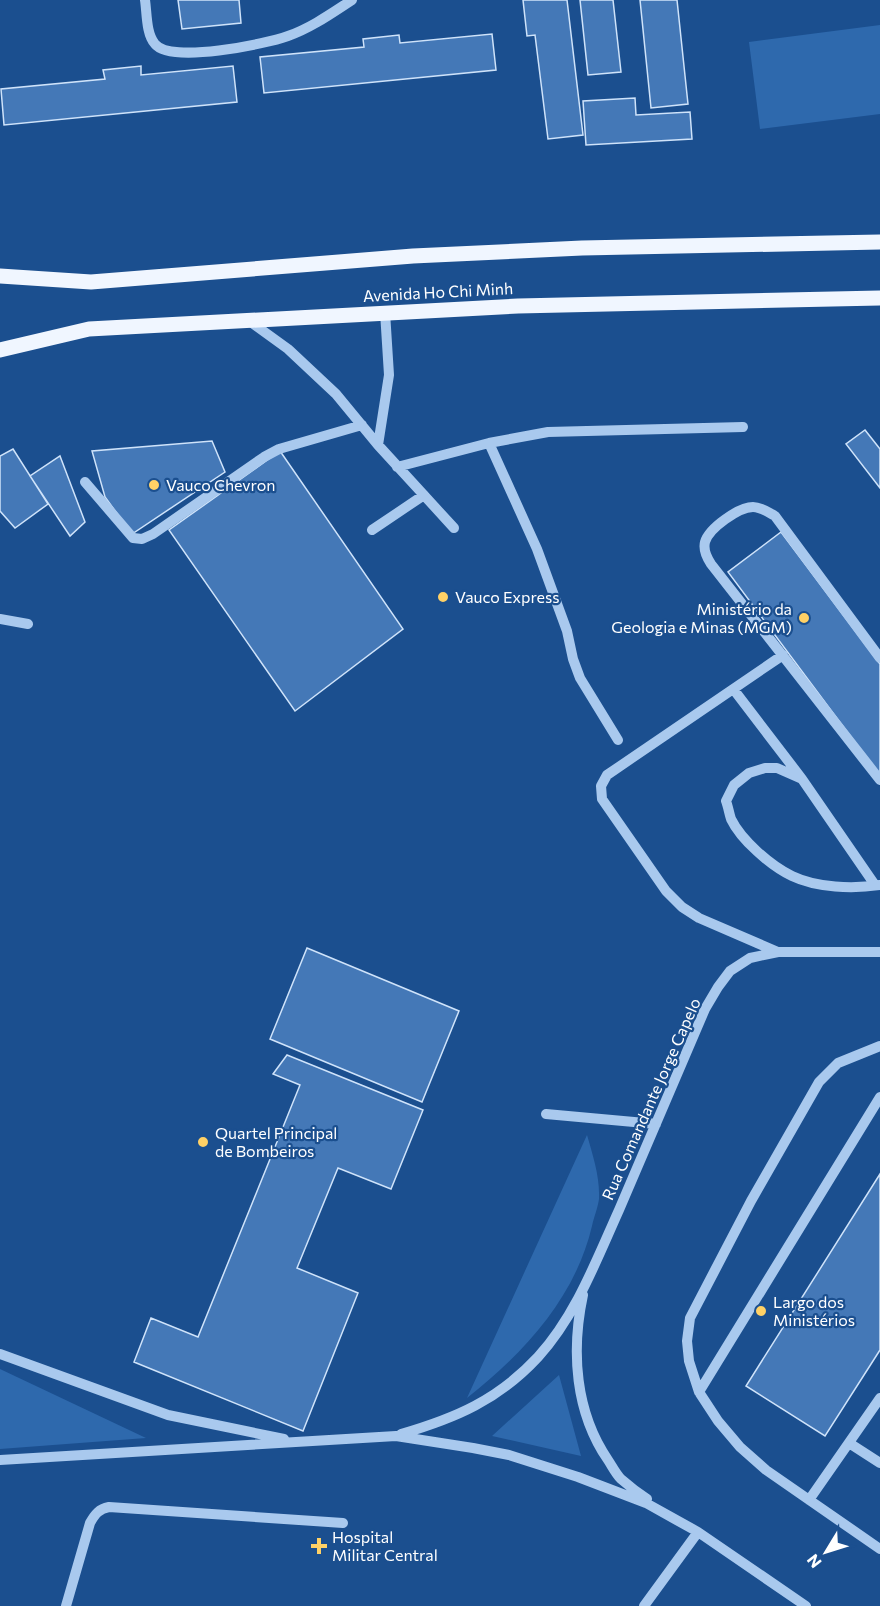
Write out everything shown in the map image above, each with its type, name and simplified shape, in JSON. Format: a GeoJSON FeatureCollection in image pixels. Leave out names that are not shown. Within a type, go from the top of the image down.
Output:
{"type":"FeatureCollection","features":[{"type":"Feature","properties":{"kind":"main road"},"geometry":{"type":"LineString","coordinates":[[0,276],[91,282],[413,256],[582,248],[880,242]]}},
{"type":"Feature","properties":{"kind":"main road","name":"Avenida Ho Chi Minh"},"geometry":{"type":"LineString","coordinates":[[0,350],[89,329],[248,319],[553,305],[880,298]]}},
{"type":"Feature","properties":{"kind":"street"},"geometry":{"type":"LineString","coordinates":[[145,0],[150,36],[154,44],[166,52],[180,53],[260,44],[290,35],[352,0]]}},
{"type":"Feature","properties":{"kind":"street"},"geometry":{"type":"LineString","coordinates":[[378,445],[389,375],[385,312]]}},
{"type":"Feature","properties":{"kind":"street"},"geometry":{"type":"LineString","coordinates":[[248,319],[296,357],[336,394],[378,445],[454,528]]}},
{"type":"Feature","properties":{"kind":"street"},"geometry":{"type":"LineString","coordinates":[[85,482],[133,538],[142,539],[153,534],[279,449],[362,425]]}},
{"type":"Feature","properties":{"kind":"street"},"geometry":{"type":"LineString","coordinates":[[398,466],[530,435],[567,431],[743,427]]}},
{"type":"Feature","properties":{"kind":"street"},"geometry":{"type":"LineString","coordinates":[[489,443],[537,549],[567,631],[580,678],[618,740]]}},
{"type":"Feature","properties":{"kind":"street"},"geometry":{"type":"LineString","coordinates":[[372,530],[424,495]]}},
{"type":"Feature","properties":{"kind":"street"},"geometry":{"type":"LineString","coordinates":[[880,658],[775,516],[754,507],[742,509],[711,530],[705,543],[706,555],[880,780]]}},
{"type":"Feature","properties":{"kind":"street"},"geometry":{"type":"LineString","coordinates":[[0,620],[28,624]]}},
{"type":"Feature","properties":{"kind":"street"},"geometry":{"type":"LineString","coordinates":[[778,952],[699,918],[682,907],[666,891],[602,799],[601,786],[607,775],[783,655]]}},
{"type":"Feature","properties":{"kind":"street"},"geometry":{"type":"LineString","coordinates":[[734,690],[802,779],[878,885]]}},
{"type":"Feature","properties":{"kind":"street"},"geometry":{"type":"LineString","coordinates":[[802,779],[777,768],[765,768],[749,773],[734,785],[726,801],[731,819],[763,857],[792,876],[824,884],[878,885]]}},
{"type":"Feature","properties":{"kind":"street","name":"Rua Comandante Jorge Capelo"},"geometry":{"type":"LineString","coordinates":[[396,1436],[442,1422],[469,1410],[493,1395],[538,1357],[556,1334],[586,1284],[705,1009],[730,971],[750,958],[778,952],[880,952]]}},
{"type":"Feature","properties":{"kind":"street"},"geometry":{"type":"LineString","coordinates":[[880,1047],[838,1063],[819,1082],[751,1202],[690,1317],[687,1341],[689,1361],[699,1392],[718,1421],[740,1447],[766,1470],[880,1549]]}},
{"type":"Feature","properties":{"kind":"street"},"geometry":{"type":"LineString","coordinates":[[699,1392],[880,1097]]}},
{"type":"Feature","properties":{"kind":"street"},"geometry":{"type":"LineString","coordinates":[[546,1114],[656,1124]]}},
{"type":"Feature","properties":{"kind":"street","name":"Rua Comandante Jorge Capelo"},"geometry":{"type":"LineString","coordinates":[[586,1284],[579,1317],[576,1352],[578,1386],[586,1416],[600,1448],[620,1478],[677,1519]]}},
{"type":"Feature","properties":{"kind":"street"},"geometry":{"type":"LineString","coordinates":[[0,1354],[168,1414],[299,1442]]}},
{"type":"Feature","properties":{"kind":"street"},"geometry":{"type":"LineString","coordinates":[[809,1500],[879,1401]]}},
{"type":"Feature","properties":{"kind":"street"},"geometry":{"type":"LineString","coordinates":[[0,1460],[396,1436],[473,1448],[508,1455],[595,1483],[646,1503],[698,1532],[806,1606]]}},
{"type":"Feature","properties":{"kind":"street"},"geometry":{"type":"LineString","coordinates":[[849,1443],[880,1463]]}},
{"type":"Feature","properties":{"kind":"street"},"geometry":{"type":"LineString","coordinates":[[66,1606],[90,1523],[95,1514],[102,1509],[109,1507],[343,1523]]}},
{"type":"Feature","properties":{"kind":"street"},"geometry":{"type":"LineString","coordinates":[[644,1606],[698,1532]]}},
{"type":"Feature","properties":{"kind":"shaded area"},"geometry":{"type":"Polygon","coordinates":[[[880,25],[880,114],[760,129],[749,42],[880,25]]]}},
{"type":"Feature","properties":{"kind":"shaded area"},"geometry":{"type":"Polygon","coordinates":[[[587,1135],[597,1175],[599,1199],[584,1252],[573,1277],[545,1322],[527,1343],[467,1398],[587,1135]]]}},
{"type":"Feature","properties":{"kind":"shaded area"},"geometry":{"type":"Polygon","coordinates":[[[0,1369],[146,1438],[0,1449],[0,1369]]]}},
{"type":"Feature","properties":{"kind":"shaded area"},"geometry":{"type":"Polygon","coordinates":[[[559,1375],[581,1456],[492,1436],[559,1375]]]}},
{"type":"Feature","properties":{"kind":"building"},"geometry":{"type":"Polygon","coordinates":[[[178,0],[239,0],[241,23],[182,29],[178,0]]]}},
{"type":"Feature","properties":{"kind":"building"},"geometry":{"type":"Polygon","coordinates":[[[523,0],[567,0],[583,135],[548,139],[535,35],[527,36],[523,0]]]}},
{"type":"Feature","properties":{"kind":"building"},"geometry":{"type":"Polygon","coordinates":[[[580,0],[613,0],[621,72],[588,75],[580,0]]]}},
{"type":"Feature","properties":{"kind":"building"},"geometry":{"type":"Polygon","coordinates":[[[640,0],[677,0],[688,104],[651,108],[640,0]]]}},
{"type":"Feature","properties":{"kind":"building"},"geometry":{"type":"Polygon","coordinates":[[[492,34],[496,70],[264,93],[260,57],[364,47],[363,39],[399,35],[400,43],[492,34]]]}},
{"type":"Feature","properties":{"kind":"building"},"geometry":{"type":"Polygon","coordinates":[[[141,66],[141,75],[233,66],[237,102],[4,125],[1,89],[105,79],[103,70],[141,66]]]}},
{"type":"Feature","properties":{"kind":"building"},"geometry":{"type":"Polygon","coordinates":[[[635,98],[636,115],[690,112],[692,139],[586,145],[583,101],[635,98]]]}},
{"type":"Feature","properties":{"kind":"building"},"geometry":{"type":"Polygon","coordinates":[[[865,430],[880,449],[880,488],[846,444],[865,430]]]}},
{"type":"Feature","properties":{"kind":"building","name":"Vauco Chevron"},"geometry":{"type":"Polygon","coordinates":[[[212,441],[225,472],[132,534],[105,497],[92,451],[212,441]]]}},
{"type":"Feature","properties":{"kind":"building"},"geometry":{"type":"Polygon","coordinates":[[[13,449],[48,504],[15,528],[0,511],[0,456],[13,449]]]}},
{"type":"Feature","properties":{"kind":"building"},"geometry":{"type":"Polygon","coordinates":[[[280,451],[403,629],[295,711],[169,530],[280,451]]]}},
{"type":"Feature","properties":{"kind":"building"},"geometry":{"type":"Polygon","coordinates":[[[60,456],[85,522],[70,536],[30,476],[60,456]]]}},
{"type":"Feature","properties":{"kind":"building","name":"Ministério da Geologia e Minas (MGM)"},"geometry":{"type":"Polygon","coordinates":[[[781,532],[880,664],[880,776],[728,572],[781,532]]]}},
{"type":"Feature","properties":{"kind":"building"},"geometry":{"type":"Polygon","coordinates":[[[307,948],[459,1011],[422,1102],[270,1039],[307,948]]]}},
{"type":"Feature","properties":{"kind":"building"},"geometry":{"type":"Polygon","coordinates":[[[287,1055],[423,1110],[391,1189],[338,1168],[297,1268],[358,1293],[303,1431],[134,1362],[151,1318],[198,1337],[300,1085],[273,1074],[287,1055]]]}},
{"type":"Feature","properties":{"kind":"building"},"geometry":{"type":"Polygon","coordinates":[[[880,1174],[880,1350],[825,1436],[746,1386],[880,1174]]]}},
{"type":"Feature","properties":{"kind":"place","name":"Vauco Chevron"},"geometry":{"type":"Point","coordinates":[154,485]}},
{"type":"Feature","properties":{"kind":"place","name":"Vauco Express"},"geometry":{"type":"Point","coordinates":[443,597]}},
{"type":"Feature","properties":{"kind":"place","name":"Ministério da Geologia e Minas (MGM)"},"geometry":{"type":"Point","coordinates":[804,618]}},
{"type":"Feature","properties":{"kind":"place","name":"Quartel Principal de Bombeiros"},"geometry":{"type":"Point","coordinates":[203,1142]}},
{"type":"Feature","properties":{"kind":"place","name":"Largo dos Ministérios"},"geometry":{"type":"Point","coordinates":[761,1311]}},
{"type":"Feature","properties":{"kind":"place","name":"Hospital Militar Central"},"geometry":{"type":"Point","coordinates":[319,1546]}}]}
